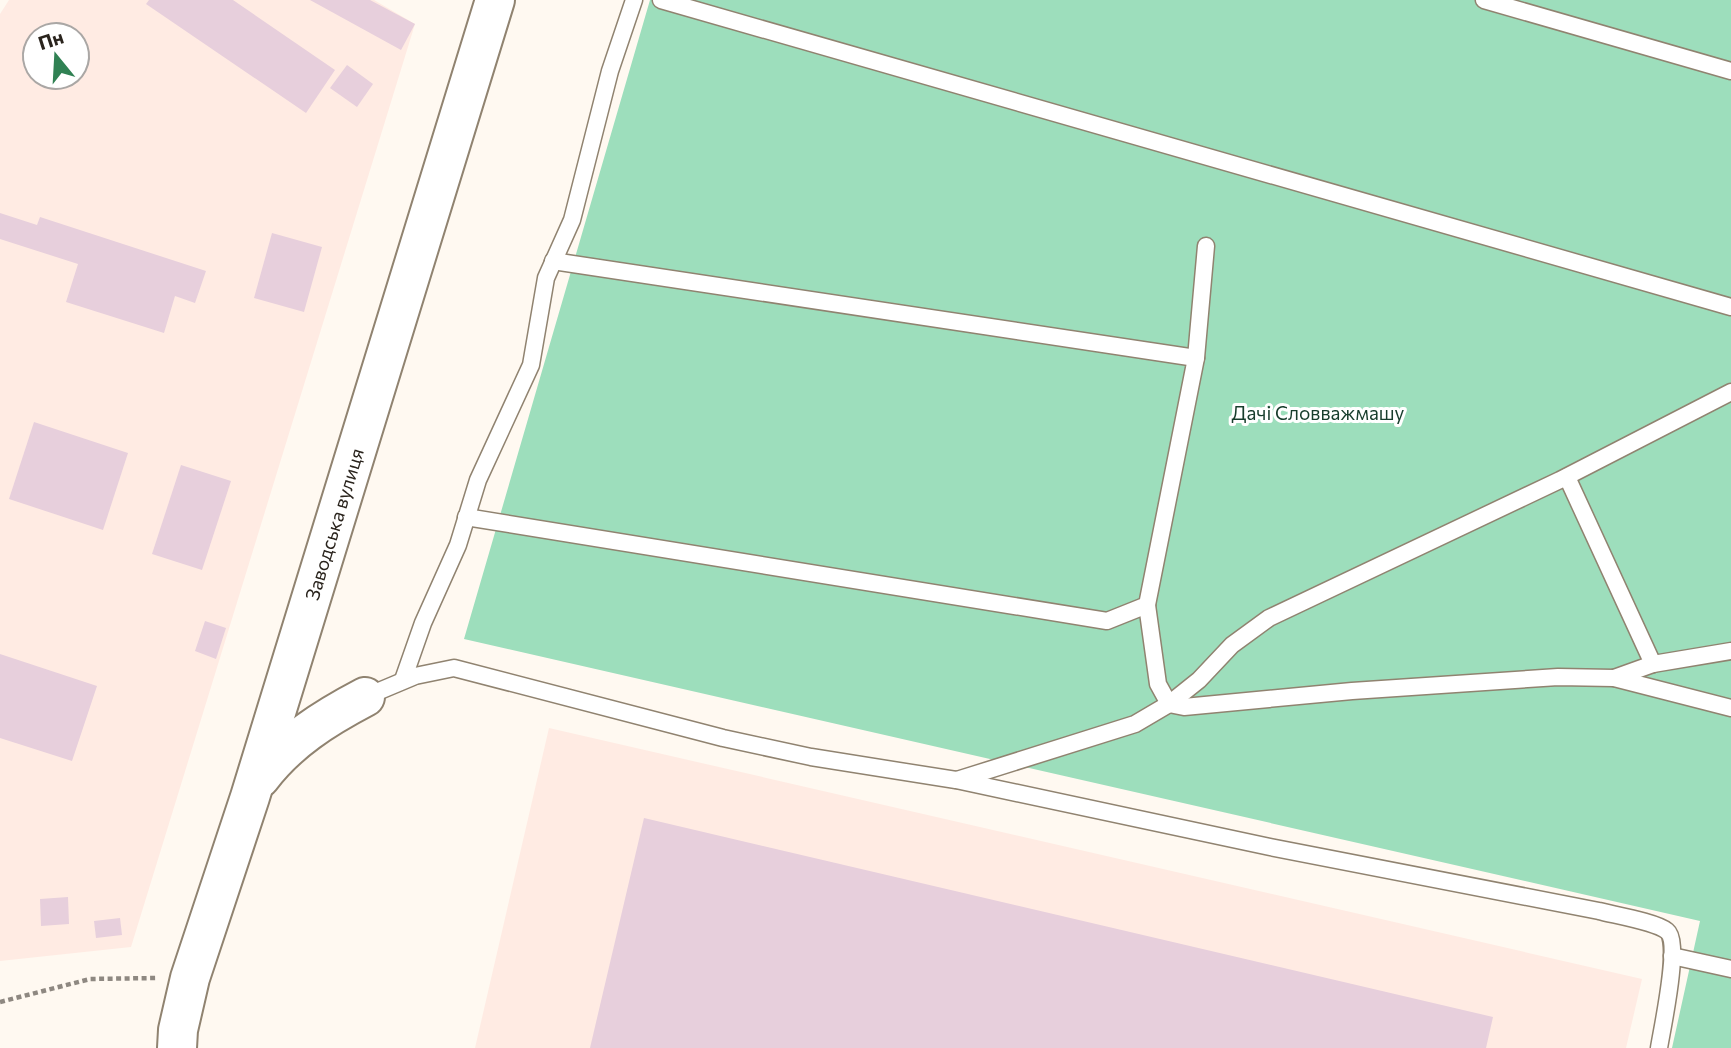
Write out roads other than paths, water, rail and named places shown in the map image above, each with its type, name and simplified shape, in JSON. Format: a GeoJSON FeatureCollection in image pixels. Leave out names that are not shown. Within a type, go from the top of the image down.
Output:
{"type":"FeatureCollection","features":[{"type":"Feature","properties":{"kind":"street","name":"Заводська вулиця"},"geometry":{"type":"LineString","coordinates":[[177,1048],[178,1030],[190,978],[250,797],[495,0]]}},
{"type":"Feature","properties":{"kind":"street"},"geometry":{"type":"LineString","coordinates":[[300,635],[295,676],[300,694],[307,701],[329,706],[345,704],[365,696]]}},
{"type":"Feature","properties":{"kind":"street"},"geometry":{"type":"LineString","coordinates":[[250,797],[259,779],[293,742],[315,725],[365,696]]}},
{"type":"Feature","properties":{"kind":"lane"},"geometry":{"type":"LineString","coordinates":[[403,680],[423,623],[457,545],[478,480],[531,365],[546,278],[572,220],[610,71],[634,0]]}},
{"type":"Feature","properties":{"kind":"lane"},"geometry":{"type":"LineString","coordinates":[[661,0],[1731,307]]}},
{"type":"Feature","properties":{"kind":"lane"},"geometry":{"type":"LineString","coordinates":[[1484,0],[1731,71]]}},
{"type":"Feature","properties":{"kind":"lane"},"geometry":{"type":"LineString","coordinates":[[1169,704],[1158,684],[1147,605],[1196,358],[1206,246]]}},
{"type":"Feature","properties":{"kind":"lane"},"geometry":{"type":"LineString","coordinates":[[553,261],[1196,358]]}},
{"type":"Feature","properties":{"kind":"lane"},"geometry":{"type":"LineString","coordinates":[[956,780],[1135,724],[1169,704],[1199,680],[1231,645],[1269,618],[1567,477],[1731,393]]}},
{"type":"Feature","properties":{"kind":"lane"},"geometry":{"type":"LineString","coordinates":[[1567,477],[1653,664]]}},
{"type":"Feature","properties":{"kind":"lane"},"geometry":{"type":"LineString","coordinates":[[466,517],[1107,621],[1147,605]]}},
{"type":"Feature","properties":{"kind":"lane"},"geometry":{"type":"LineString","coordinates":[[1614,678],[1653,664],[1731,651]]}},
{"type":"Feature","properties":{"kind":"lane"},"geometry":{"type":"LineString","coordinates":[[365,696],[403,680],[454,668],[811,757],[956,780],[1270,847],[1649,923],[1667,931],[1673,940],[1671,978],[1659,1048]]}},
{"type":"Feature","properties":{"kind":"lane"},"geometry":{"type":"LineString","coordinates":[[1169,704],[1184,706],[1558,677],[1614,678],[1731,708]]}},
{"type":"Feature","properties":{"kind":"lane"},"geometry":{"type":"LineString","coordinates":[[1672,956],[1731,969]]}},
{"type":"Feature","properties":{"kind":"park label","name":"Дачі Словважмашу"},"geometry":{"type":"Point","coordinates":[1318,412]}}]}
